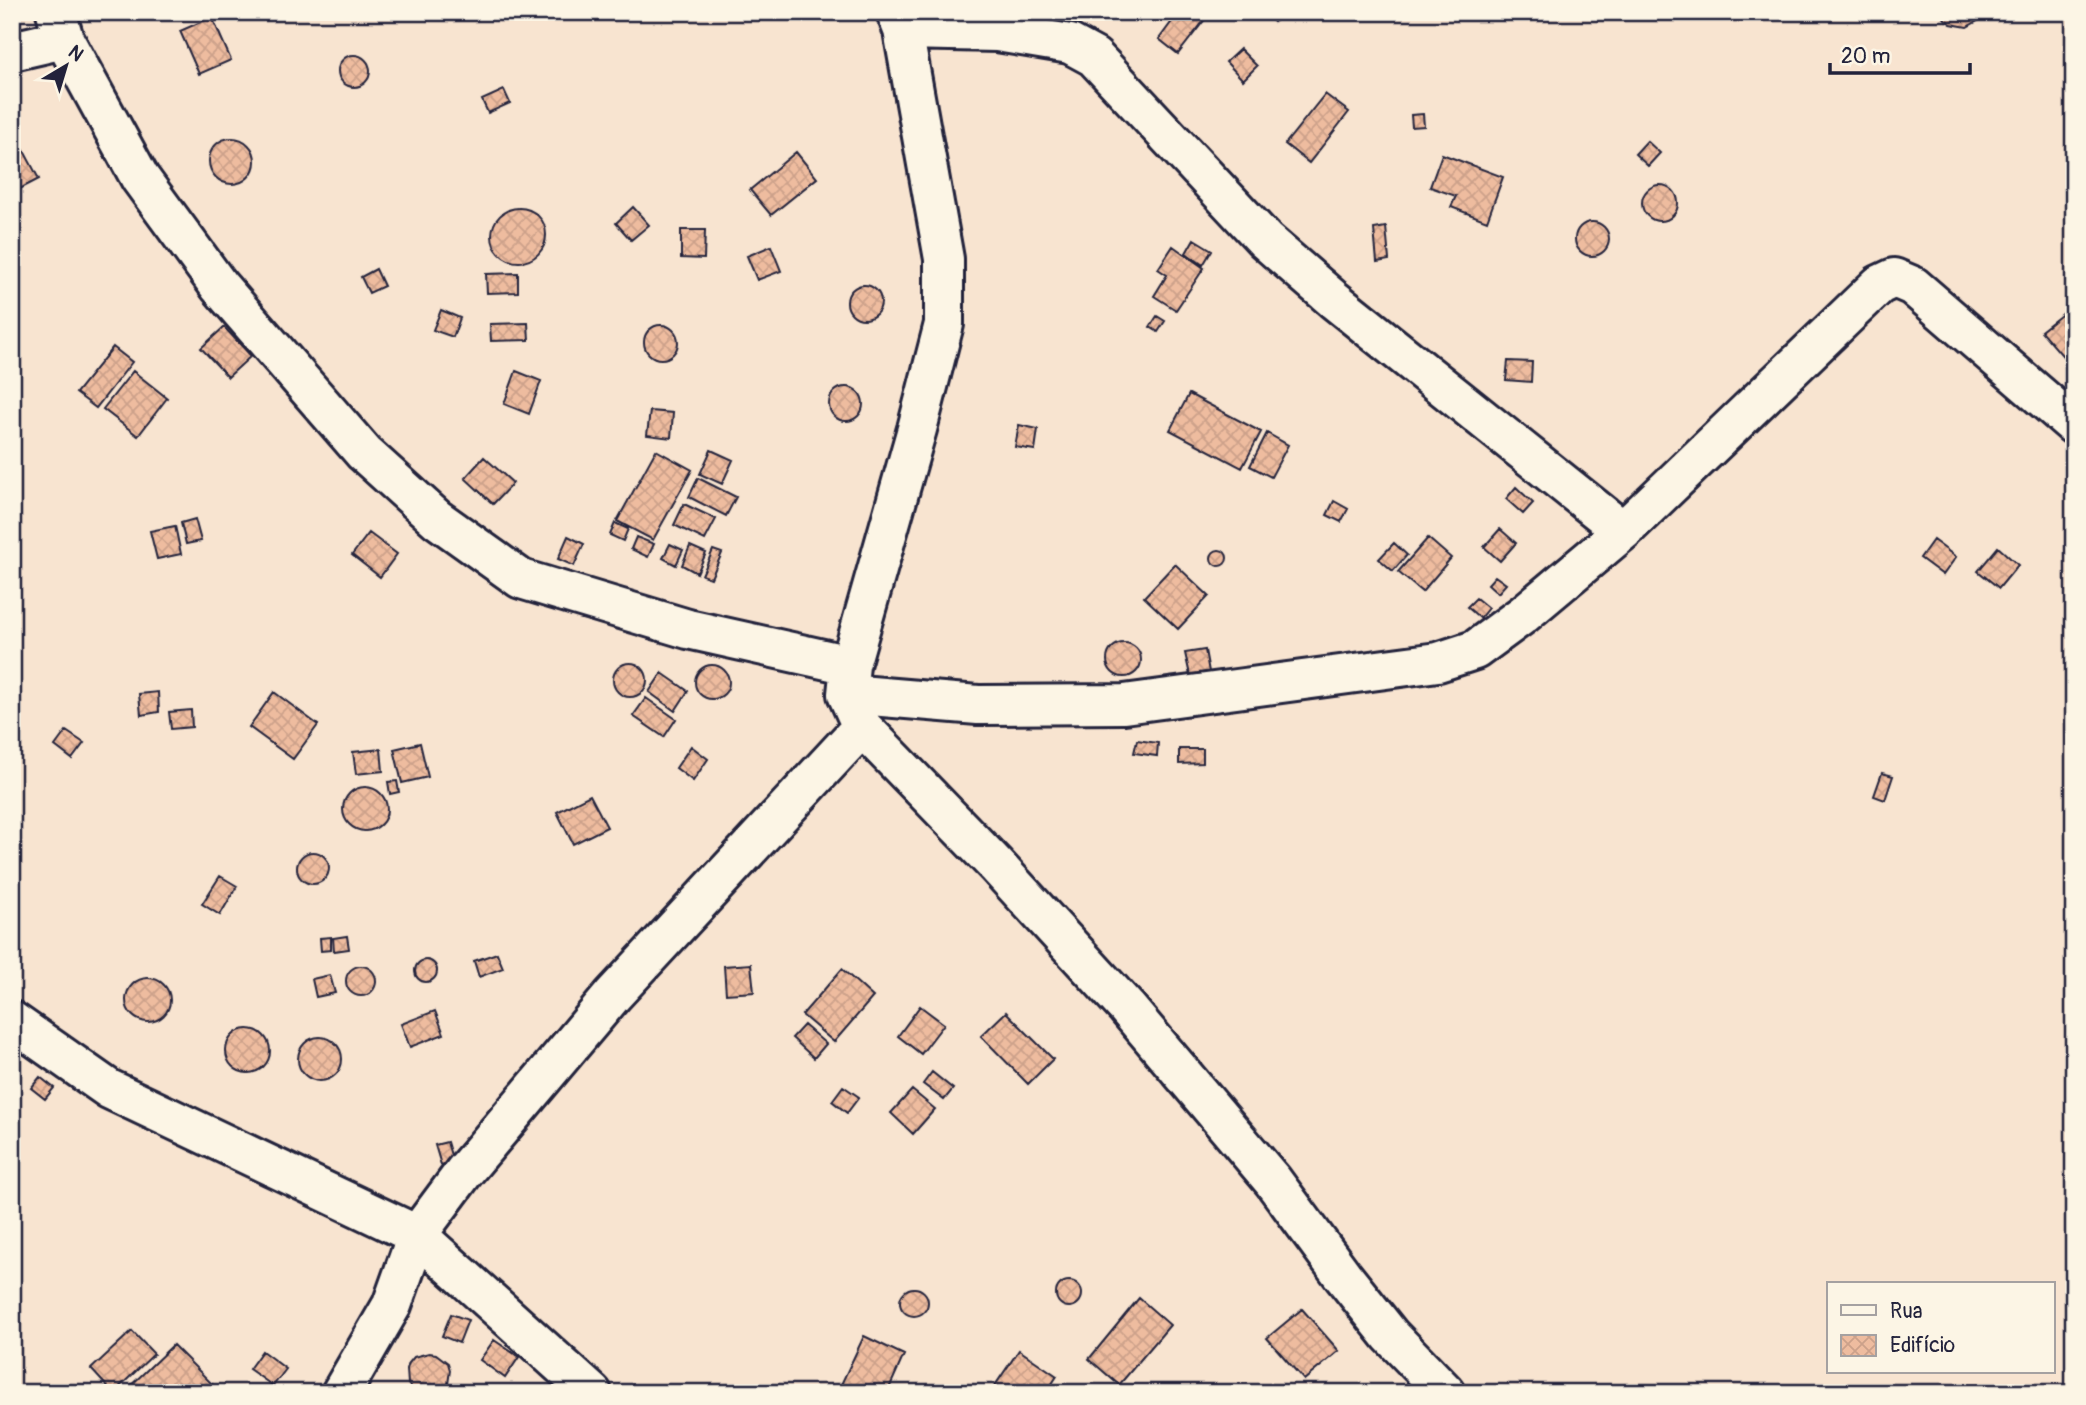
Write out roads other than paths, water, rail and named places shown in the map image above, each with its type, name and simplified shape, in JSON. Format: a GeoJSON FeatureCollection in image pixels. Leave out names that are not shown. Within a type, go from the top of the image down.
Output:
{"type":"FeatureCollection","features":[{"type":"Feature","properties":{"kind":"street"},"geometry":{"type":"LineString","coordinates":[[341,1393],[392,1305],[417,1235],[464,1172],[613,995],[853,696],[944,324],[944,259],[900,21],[997,32],[1070,44],[1094,57],[1265,240],[1333,299],[1623,531]]}},
{"type":"Feature","properties":{"kind":"street"},"geometry":{"type":"LineString","coordinates":[[12,51],[60,26],[140,178],[219,286],[364,453],[437,519],[521,579],[688,629],[853,696],[978,705],[1124,704],[1438,662],[1475,650],[1524,614],[1623,531],[1879,285],[1895,278],[1913,286],[2074,425]]}},
{"type":"Feature","properties":{"kind":"street"},"geometry":{"type":"LineString","coordinates":[[853,696],[996,865],[1127,1008],[1273,1181],[1390,1335],[1446,1393]]}},
{"type":"Feature","properties":{"kind":"street"},"geometry":{"type":"LineString","coordinates":[[12,1021],[109,1089],[417,1235],[592,1393]]}}]}
